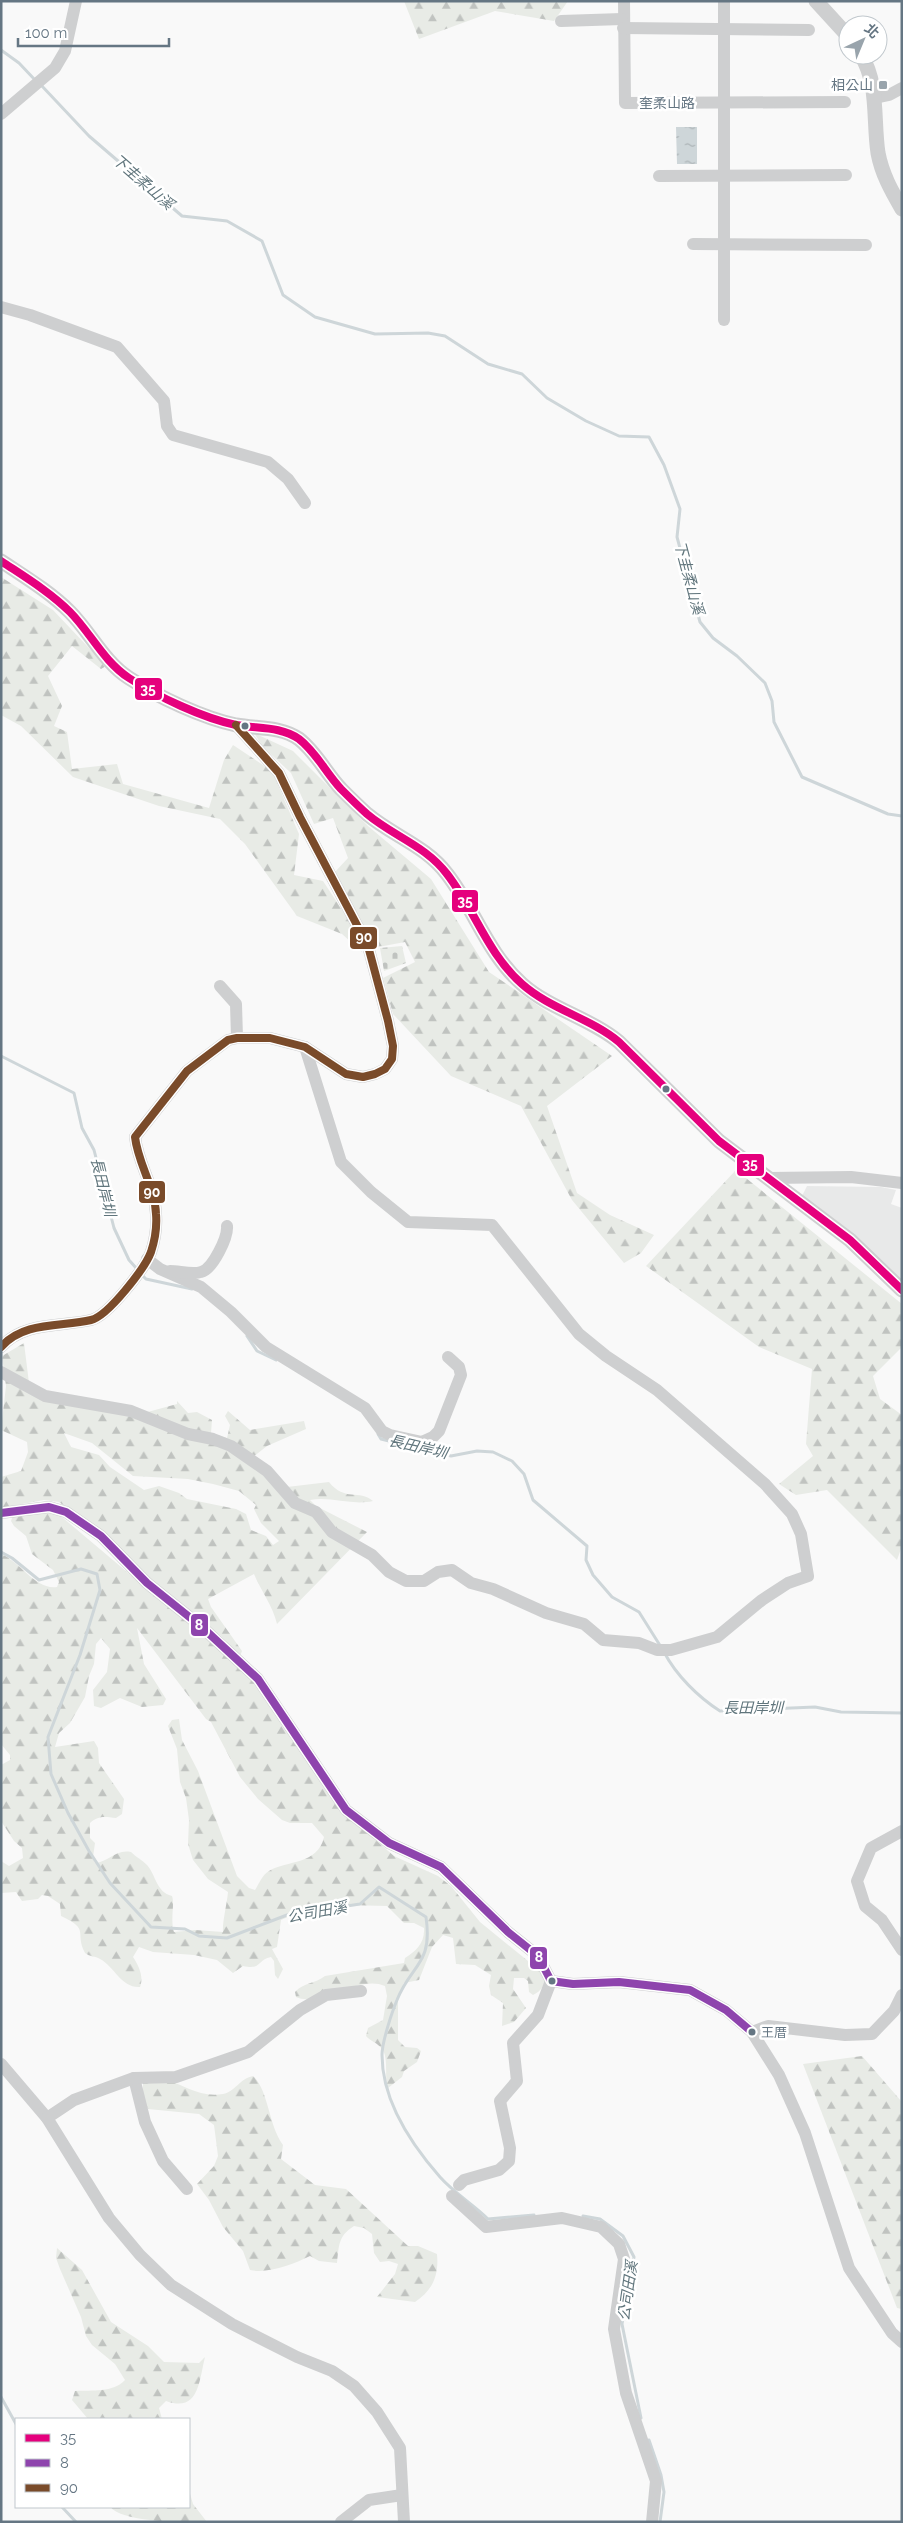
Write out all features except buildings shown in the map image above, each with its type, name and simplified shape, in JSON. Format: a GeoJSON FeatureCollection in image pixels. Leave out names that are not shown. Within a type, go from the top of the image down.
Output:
{"type":"FeatureCollection","features":[{"type":"Feature","properties":{"kind":"street"},"geometry":{"type":"LineString","coordinates":[[1,114],[31,91],[55,68],[65,51],[76,1]]}},
{"type":"Feature","properties":{"kind":"street","name":"奎柔山路"},"geometry":{"type":"LineString","coordinates":[[624,1],[625,103],[845,102]]}},
{"type":"Feature","properties":{"kind":"street"},"geometry":{"type":"LineString","coordinates":[[724,1],[724,320]]}},
{"type":"Feature","properties":{"kind":"street"},"geometry":{"type":"LineString","coordinates":[[816,1],[838,25]]}},
{"type":"Feature","properties":{"kind":"street"},"geometry":{"type":"LineString","coordinates":[[561,21],[724,30],[809,30]]}},
{"type":"Feature","properties":{"kind":"street"},"geometry":{"type":"LineString","coordinates":[[864,65],[875,98],[878,151],[884,176],[902,209]]}},
{"type":"Feature","properties":{"kind":"street"},"geometry":{"type":"LineString","coordinates":[[875,98],[888,95],[902,88]]}},
{"type":"Feature","properties":{"kind":"street"},"geometry":{"type":"LineString","coordinates":[[659,176],[846,175]]}},
{"type":"Feature","properties":{"kind":"street"},"geometry":{"type":"LineString","coordinates":[[693,244],[866,246]]}},
{"type":"Feature","properties":{"kind":"street"},"geometry":{"type":"LineString","coordinates":[[1,307],[30,315],[117,346],[164,400],[167,426],[173,435],[268,462],[288,479],[305,503]]}},
{"type":"Feature","properties":{"kind":"street"},"geometry":{"type":"LineString","coordinates":[[1,561],[49,594],[70,612],[128,678],[203,714],[236,725],[280,730],[300,740],[340,788],[369,816],[420,847],[438,862],[449,876],[490,947],[523,985],[548,1002],[605,1031],[620,1042],[719,1142],[850,1240],[902,1290]]}},
{"type":"Feature","properties":{"kind":"street"},"geometry":{"type":"LineString","coordinates":[[1,1347],[14,1336],[40,1326],[93,1320],[102,1314],[135,1278],[145,1261],[156,1231],[156,1213],[135,1137],[187,1071],[228,1040],[237,1038],[270,1038],[305,1047],[346,1074],[363,1077],[385,1069],[392,1059],[393,1046],[368,946],[279,773],[236,725]]}},
{"type":"Feature","properties":{"kind":"street"},"geometry":{"type":"LineString","coordinates":[[220,986],[236,1004],[237,1038]]}},
{"type":"Feature","properties":{"kind":"street"},"geometry":{"type":"LineString","coordinates":[[1,1372],[45,1396],[131,1411],[188,1434],[213,1439],[231,1446],[267,1471],[295,1503],[316,1512],[332,1532],[372,1555],[388,1572],[406,1581],[424,1581],[438,1572],[452,1570],[470,1583],[493,1589],[546,1613],[584,1624],[602,1640],[639,1643],[657,1650],[696,1644],[717,1637],[762,1600],[788,1583],[808,1576],[798,1527],[792,1514],[765,1484],[657,1390],[606,1356],[579,1334],[492,1225],[408,1222],[371,1192],[341,1162],[305,1047]]}},
{"type":"Feature","properties":{"kind":"street"},"geometry":{"type":"LineString","coordinates":[[769,1178],[851,1177],[902,1183]]}},
{"type":"Feature","properties":{"kind":"street"},"geometry":{"type":"LineString","coordinates":[[160,1269],[201,1272],[208,1268],[228,1235],[227,1226]]}},
{"type":"Feature","properties":{"kind":"street"},"geometry":{"type":"LineString","coordinates":[[145,1261],[200,1287],[231,1312],[266,1347],[365,1408],[382,1432],[390,1435],[422,1442],[433,1437],[439,1431],[461,1375],[459,1367],[448,1357]]}},
{"type":"Feature","properties":{"kind":"street"},"geometry":{"type":"LineString","coordinates":[[1,1513],[49,1508],[66,1512],[101,1536],[147,1583],[203,1628],[258,1679],[346,1810],[389,1843],[441,1867],[508,1932],[538,1956],[551,1981],[538,2015],[514,2043],[517,2081],[500,2101],[510,2148],[510,2161],[499,2170],[464,2180],[459,2185]]}},
{"type":"Feature","properties":{"kind":"street"},"geometry":{"type":"LineString","coordinates":[[902,1831],[871,1848],[857,1880],[865,1906],[882,1920],[902,1950]]}},
{"type":"Feature","properties":{"kind":"street"},"geometry":{"type":"LineString","coordinates":[[551,1981],[573,1984],[619,1982],[690,1990],[726,2010],[752,2032],[779,2075],[805,2133],[850,2268],[892,2333],[902,2342]]}},
{"type":"Feature","properties":{"kind":"street"},"geometry":{"type":"LineString","coordinates":[[47,2118],[74,2100],[134,2078],[176,2077],[248,2052],[300,2010],[326,1995],[361,1992]]}},
{"type":"Feature","properties":{"kind":"street"},"geometry":{"type":"LineString","coordinates":[[752,2032],[768,2026],[845,2035],[872,2034],[894,2011],[902,1995]]}},
{"type":"Feature","properties":{"kind":"street"},"geometry":{"type":"LineString","coordinates":[[1,2064],[47,2118],[109,2218],[140,2255],[171,2285],[232,2324],[297,2357],[332,2371],[354,2386],[376,2412],[400,2448],[404,2522]]}},
{"type":"Feature","properties":{"kind":"street"},"geometry":{"type":"LineString","coordinates":[[134,2078],[145,2122],[163,2161],[187,2189]]}},
{"type":"Feature","properties":{"kind":"street"},"geometry":{"type":"LineString","coordinates":[[452,2196],[486,2227],[562,2218],[601,2227],[619,2244],[624,2259],[614,2329],[626,2394],[656,2481],[652,2522]]}},
{"type":"Feature","properties":{"kind":"street"},"geometry":{"type":"LineString","coordinates":[[341,2522],[369,2500],[402,2495]]}},
{"type":"Feature","properties":{"kind":"shaded area"},"geometry":{"type":"Polygon","coordinates":[[[807,1186],[881,1187],[896,1190],[891,1204],[902,1208],[902,1281],[802,1196],[807,1186]]]}},
{"type":"Feature","properties":{"kind":"green space"},"geometry":{"type":"Polygon","coordinates":[[[404,1],[568,1],[554,21],[495,11],[419,39],[404,1]]]}},
{"type":"Feature","properties":{"kind":"green space"},"geometry":{"type":"Polygon","coordinates":[[[1,577],[53,610],[106,666],[101,669],[72,646],[48,676],[62,706],[54,726],[67,732],[72,769],[117,764],[123,784],[209,808],[224,760],[233,745],[272,771],[299,834],[294,875],[323,881],[358,934],[362,952],[342,934],[297,916],[245,844],[220,819],[159,806],[73,777],[21,726],[1,715],[1,577]]]}},
{"type":"Feature","properties":{"kind":"green space"},"geometry":{"type":"Polygon","coordinates":[[[254,733],[293,751],[368,826],[431,879],[489,972],[612,1056],[547,1106],[577,1193],[610,1215],[654,1235],[641,1253],[624,1263],[572,1200],[521,1106],[451,1076],[393,1014],[383,978],[415,962],[405,942],[373,948],[334,873],[348,858],[333,818],[314,824],[291,773],[263,747],[254,733]]]}},
{"type":"Feature","properties":{"kind":"green space"},"geometry":{"type":"Polygon","coordinates":[[[402,946],[406,963],[384,971],[380,948],[402,946]]]}},
{"type":"Feature","properties":{"kind":"green space"},"geometry":{"type":"Polygon","coordinates":[[[736,1170],[902,1304],[902,1347],[873,1376],[880,1399],[902,1415],[902,1546],[897,1560],[827,1490],[796,1495],[779,1484],[813,1456],[806,1444],[812,1369],[759,1347],[646,1266],[736,1170]]]}},
{"type":"Feature","properties":{"kind":"green space"},"geometry":{"type":"Polygon","coordinates":[[[24,1343],[29,1383],[40,1390],[144,1413],[177,1404],[177,1401],[188,1413],[197,1412],[212,1420],[211,1433],[227,1438],[230,1425],[225,1416],[228,1411],[250,1430],[304,1421],[306,1429],[267,1446],[253,1457],[287,1487],[329,1482],[341,1492],[362,1496],[373,1501],[310,1500],[316,1506],[367,1532],[277,1624],[273,1611],[254,1574],[208,1599],[211,1607],[242,1651],[240,1656],[221,1636],[161,1590],[93,1526],[59,1502],[44,1500],[1,1508],[1,1477],[21,1471],[28,1452],[27,1442],[1,1430],[6,1386],[2,1356],[24,1343]],[[64,1433],[71,1447],[99,1455],[110,1467],[144,1490],[159,1486],[179,1493],[187,1499],[236,1509],[246,1514],[251,1530],[266,1536],[273,1545],[279,1541],[261,1523],[254,1509],[256,1505],[239,1491],[188,1479],[133,1476],[92,1443],[64,1433]]]}},
{"type":"Feature","properties":{"kind":"green space"},"geometry":{"type":"Polygon","coordinates":[[[56,1512],[248,1674],[344,1813],[394,1856],[438,1876],[451,1886],[480,1922],[528,1961],[538,1964],[546,1975],[543,1987],[533,1995],[529,1992],[528,1981],[524,1978],[514,1978],[513,1989],[526,2008],[514,2022],[502,2026],[503,2003],[491,1995],[489,1986],[491,1975],[475,1965],[456,1964],[453,1938],[443,1935],[432,1947],[419,1980],[404,1983],[398,1998],[398,2040],[405,2047],[417,2048],[421,2051],[417,2062],[404,2071],[402,2077],[388,2088],[384,2053],[380,2047],[366,2036],[368,2028],[383,2020],[387,1996],[385,1986],[375,1983],[363,1984],[316,1998],[305,1999],[296,1997],[295,1992],[302,1986],[325,1976],[404,1963],[405,1958],[421,1942],[424,1928],[414,1923],[404,1923],[387,1906],[346,1905],[321,1909],[310,1914],[290,1916],[281,1920],[277,1947],[272,1949],[283,1969],[278,1979],[275,1975],[274,1961],[271,1957],[266,1958],[257,1966],[243,1966],[233,1973],[217,1960],[194,1955],[153,1952],[139,1947],[133,1957],[140,1972],[140,1987],[123,1981],[105,1963],[85,1953],[79,1928],[61,1916],[60,1904],[48,1896],[42,1895],[38,1899],[22,1901],[16,1892],[1,1893],[1,1861],[9,1866],[23,1858],[22,1848],[14,1841],[1,1821],[1,1765],[10,1760],[10,1755],[1,1744],[1,1554],[42,1584],[49,1587],[57,1587],[59,1582],[53,1570],[32,1554],[26,1536],[11,1521],[13,1515],[56,1512]],[[137,1628],[144,1664],[166,1699],[163,1705],[142,1707],[120,1698],[101,1708],[94,1706],[93,1690],[107,1672],[110,1649],[101,1638],[96,1644],[94,1664],[89,1676],[85,1697],[70,1723],[59,1733],[55,1747],[94,1741],[98,1748],[99,1763],[124,1799],[122,1814],[116,1818],[99,1818],[90,1823],[90,1838],[95,1843],[93,1857],[95,1863],[121,1852],[131,1852],[145,1863],[159,1887],[172,1896],[174,1932],[195,1930],[223,1932],[228,1892],[208,1879],[193,1860],[188,1844],[189,1820],[186,1798],[180,1782],[177,1749],[168,1726],[172,1720],[179,1719],[182,1740],[198,1771],[237,1876],[249,1888],[255,1890],[269,1871],[309,1857],[315,1853],[321,1846],[324,1837],[312,1823],[290,1823],[282,1820],[258,1799],[240,1777],[211,1722],[206,1719],[137,1628]]]}},
{"type":"Feature","properties":{"kind":"green space"},"geometry":{"type":"Polygon","coordinates":[[[862,2056],[902,2102],[902,2309],[897,2308],[803,2064],[862,2056]]]}},
{"type":"Feature","properties":{"kind":"green space"},"geometry":{"type":"Polygon","coordinates":[[[253,2076],[266,2099],[274,2127],[283,2145],[281,2159],[315,2185],[346,2189],[408,2246],[418,2246],[437,2254],[436,2275],[430,2287],[415,2302],[377,2297],[395,2274],[398,2264],[389,2261],[380,2262],[374,2253],[372,2234],[364,2228],[354,2226],[342,2238],[337,2263],[319,2261],[310,2256],[289,2265],[265,2271],[250,2270],[243,2251],[223,2227],[209,2200],[197,2184],[214,2166],[218,2156],[214,2125],[199,2114],[148,2109],[143,2098],[143,2077],[161,2077],[199,2093],[215,2095],[231,2091],[244,2080],[253,2076]]]}},
{"type":"Feature","properties":{"kind":"green space"},"geometry":{"type":"Polygon","coordinates":[[[57,2248],[82,2270],[111,2322],[148,2346],[164,2362],[199,2363],[205,2357],[199,2385],[191,2399],[185,2403],[177,2404],[166,2401],[159,2408],[162,2418],[87,2418],[72,2400],[75,2391],[108,2389],[115,2387],[125,2380],[115,2364],[92,2345],[86,2336],[81,2317],[56,2258],[57,2248]]]}},
{"type":"Feature","properties":{"kind":"green space"},"geometry":{"type":"Polygon","coordinates":[[[190,2494],[193,2504],[207,2522],[140,2519],[117,2512],[111,2508],[190,2508],[190,2494]]]}},
{"type":"Feature","properties":{"kind":"water"},"geometry":{"type":"Polygon","coordinates":[[[676,127],[697,127],[697,164],[677,164],[676,127]]]}},
{"type":"Feature","properties":{"kind":"waterway","name":"下圭柔山溪"},"geometry":{"type":"LineString","coordinates":[[1,50],[19,63],[36,81]]}},
{"type":"Feature","properties":{"kind":"waterway","name":"下圭柔山溪"},"geometry":{"type":"LineString","coordinates":[[41,85],[89,136],[182,216],[227,221],[262,241],[283,295],[315,317],[375,334],[428,333],[445,336],[488,364],[522,374],[547,398],[586,421],[619,436],[649,437],[664,465],[680,509],[677,537],[700,622],[713,638],[737,656],[765,683],[772,701],[774,722],[802,777],[888,814],[902,816]]}},
{"type":"Feature","properties":{"kind":"waterway","name":"長田岸圳"},"geometry":{"type":"LineString","coordinates":[[1,1056],[74,1093],[82,1128],[94,1150],[114,1228],[129,1260],[137,1269]]}},
{"type":"Feature","properties":{"kind":"waterway","name":"長田岸圳"},"geometry":{"type":"LineString","coordinates":[[141,1274],[146,1279],[192,1289]]}},
{"type":"Feature","properties":{"kind":"waterway","name":"長田岸圳"},"geometry":{"type":"LineString","coordinates":[[247,1336],[257,1351],[276,1360]]}},
{"type":"Feature","properties":{"kind":"waterway","name":"長田岸圳"},"geometry":{"type":"LineString","coordinates":[[378,1434],[381,1439],[389,1441]]}},
{"type":"Feature","properties":{"kind":"waterway","name":"長田岸圳"},"geometry":{"type":"LineString","coordinates":[[395,1442],[451,1456],[477,1451],[493,1452],[512,1461],[524,1474],[533,1500],[587,1546],[586,1560],[593,1575],[612,1597],[639,1612],[661,1647]]}},
{"type":"Feature","properties":{"kind":"waterway","name":"公司田溪"},"geometry":{"type":"LineString","coordinates":[[1,1552],[12,1558],[39,1580],[81,1569],[97,1574],[100,1590],[80,1655],[48,1737],[51,1774],[68,1813],[89,1851],[110,1883],[151,1927],[185,1929],[199,1936],[227,1938],[287,1915],[360,1904],[379,1887],[426,1917],[427,1933],[424,1955],[397,2000],[384,2043],[382,2055],[383,2072],[393,2105],[409,2136],[429,2164],[445,2183],[488,2219],[534,2215]]}},
{"type":"Feature","properties":{"kind":"waterway","name":"長田岸圳"},"geometry":{"type":"LineString","coordinates":[[664,1652],[688,1685],[720,1711],[815,1707],[841,1712],[902,1713]]}},
{"type":"Feature","properties":{"kind":"waterway","name":"公司田溪"},"geometry":{"type":"LineString","coordinates":[[583,2216],[600,2219],[623,2236],[634,2257],[622,2324],[641,2418]]}},
{"type":"Feature","properties":{"kind":"waterway","name":"公司田溪"},"geometry":{"type":"LineString","coordinates":[[1,2397],[15,2422]]}},
{"type":"Feature","properties":{"kind":"waterway","name":"公司田溪"},"geometry":{"type":"LineString","coordinates":[[649,2440],[661,2475],[664,2492],[660,2522]]}},
{"type":"Feature","properties":{"kind":"waterway","name":"公司田溪"},"geometry":{"type":"LineString","coordinates":[[63,2508],[76,2522]]}},
{"type":"Feature","properties":{"kind":"transit line","name":"35"},"geometry":{"type":"LineString","coordinates":[[1,561],[37,585],[70,612],[112,664],[129,678],[181,706],[209,717],[236,725],[277,730],[299,739],[311,750],[341,789],[367,814],[439,864],[466,902],[499,959],[522,984],[533,993],[596,1026],[619,1042],[719,1141],[850,1240],[902,1290]]}},
{"type":"Feature","properties":{"kind":"transit line","name":"90"},"geometry":{"type":"LineString","coordinates":[[1,1347],[10,1339],[32,1329],[91,1320],[98,1317],[116,1301],[134,1279],[151,1252],[156,1224],[153,1194],[139,1157],[135,1137],[187,1071],[228,1040],[237,1038],[270,1038],[305,1047],[346,1074],[363,1077],[385,1069],[392,1059],[393,1046],[388,1021],[368,946],[279,773],[236,725]]}},
{"type":"Feature","properties":{"kind":"transit line","name":"8"},"geometry":{"type":"LineString","coordinates":[[1,1513],[49,1507],[66,1512],[101,1536],[147,1583],[203,1628],[258,1679],[346,1810],[389,1843],[441,1867],[508,1932],[538,1956],[551,1981],[573,1984],[619,1982],[690,1990],[726,2010],[752,2032]]}},
{"type":"Feature","properties":{"kind":"place","name":"相公山"},"geometry":{"type":"Point","coordinates":[883,85]}},
{"type":"Feature","properties":{"kind":"place","name":"王厝"},"geometry":{"type":"Point","coordinates":[752,2032]}}]}
